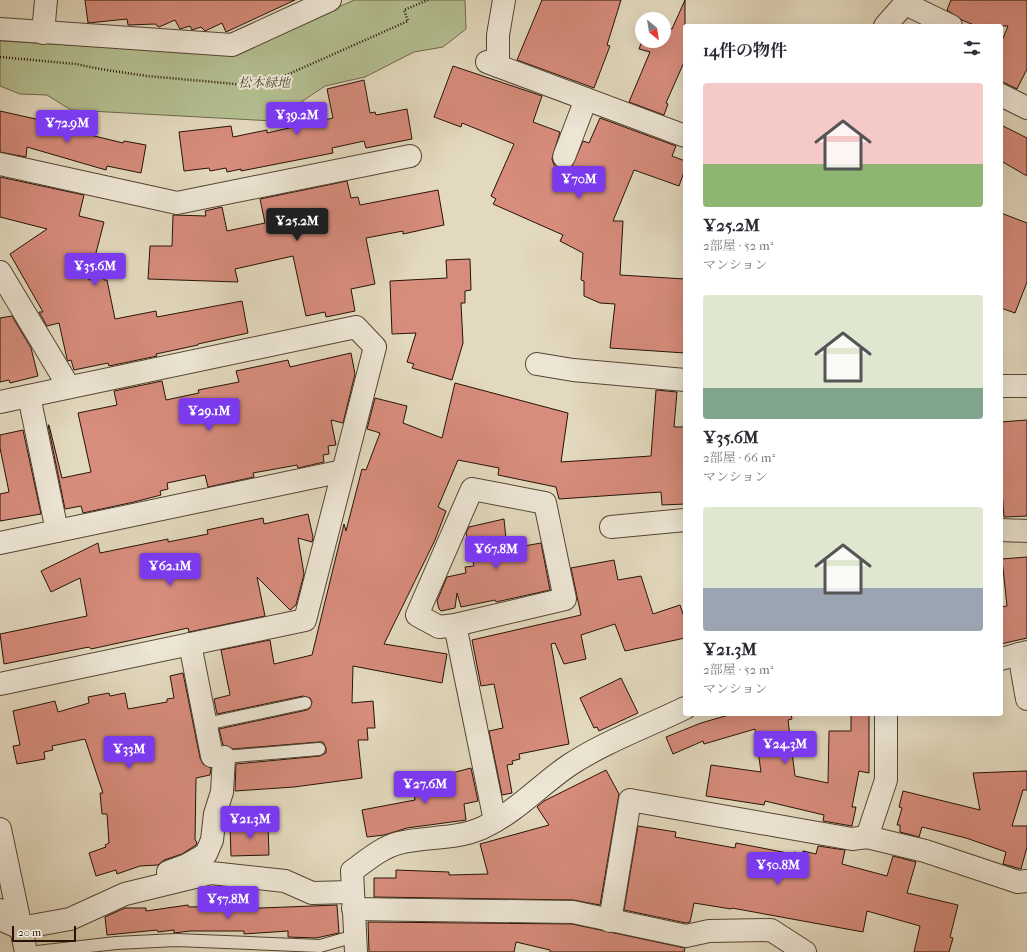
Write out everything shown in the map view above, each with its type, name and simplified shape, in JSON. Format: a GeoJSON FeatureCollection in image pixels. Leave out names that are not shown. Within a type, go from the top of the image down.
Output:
{"type":"FeatureCollection","features":[{"type":"Feature","properties":{"kind":"street"},"geometry":{"type":"LineString","coordinates":[[43,32],[46,0]]}},
{"type":"Feature","properties":{"kind":"street"},"geometry":{"type":"LineString","coordinates":[[0,29],[232,45],[330,0]]}},
{"type":"Feature","properties":{"kind":"street"},"geometry":{"type":"LineString","coordinates":[[504,0],[493,64],[592,101],[683,129]]}},
{"type":"Feature","properties":{"kind":"street"},"geometry":{"type":"LineString","coordinates":[[887,24],[907,2],[947,24]]}},
{"type":"Feature","properties":{"kind":"street"},"geometry":{"type":"LineString","coordinates":[[1003,96],[1027,108]]}},
{"type":"Feature","properties":{"kind":"street"},"geometry":{"type":"LineString","coordinates":[[573,154],[592,101]]}},
{"type":"Feature","properties":{"kind":"street"},"geometry":{"type":"LineString","coordinates":[[0,164],[177,202],[410,156]]}},
{"type":"Feature","properties":{"kind":"street"},"geometry":{"type":"LineString","coordinates":[[0,272],[69,388]]}},
{"type":"Feature","properties":{"kind":"street"},"geometry":{"type":"LineString","coordinates":[[0,402],[356,327],[375,348],[305,620],[0,684]]}},
{"type":"Feature","properties":{"kind":"street"},"geometry":{"type":"LineString","coordinates":[[537,364],[573,370],[683,380]]}},
{"type":"Feature","properties":{"kind":"street"},"geometry":{"type":"LineString","coordinates":[[1003,386],[1027,386]]}},
{"type":"Feature","properties":{"kind":"street"},"geometry":{"type":"LineString","coordinates":[[29,396],[57,531]]}},
{"type":"Feature","properties":{"kind":"street"},"geometry":{"type":"LineString","coordinates":[[0,544],[343,471]]}},
{"type":"Feature","properties":{"kind":"street"},"geometry":{"type":"LineString","coordinates":[[472,489],[545,504],[565,599],[455,624],[440,627],[417,615],[472,489]]}},
{"type":"Feature","properties":{"kind":"street"},"geometry":{"type":"LineString","coordinates":[[611,527],[683,520]]}},
{"type":"Feature","properties":{"kind":"street"},"geometry":{"type":"LineString","coordinates":[[1003,530],[1027,531]]}},
{"type":"Feature","properties":{"kind":"street"},"geometry":{"type":"LineString","coordinates":[[455,624],[495,822]]}},
{"type":"Feature","properties":{"kind":"street"},"geometry":{"type":"LineString","coordinates":[[11,916],[67,908],[114,886],[166,873],[188,865],[206,854],[212,840],[215,814],[222,792],[218,756],[206,724],[190,644]]}},
{"type":"Feature","properties":{"kind":"street"},"geometry":{"type":"LineString","coordinates":[[1016,655],[1027,699]]}},
{"type":"Feature","properties":{"kind":"street"},"geometry":{"type":"LineString","coordinates":[[355,944],[352,871],[378,853],[398,843],[458,836],[481,829],[495,822],[523,802],[568,766],[607,744],[683,709]]}},
{"type":"Feature","properties":{"kind":"street"},"geometry":{"type":"LineString","coordinates":[[867,837],[886,780],[886,716]]}},
{"type":"Feature","properties":{"kind":"street"},"geometry":{"type":"LineString","coordinates":[[610,921],[630,800],[852,838],[867,837],[925,851],[1018,882],[1027,881]]}},
{"type":"Feature","properties":{"kind":"street"},"geometry":{"type":"LineString","coordinates":[[0,829],[11,916],[26,952]]}},
{"type":"Feature","properties":{"kind":"street"},"geometry":{"type":"LineString","coordinates":[[11,916],[70,919],[125,894],[211,873],[285,881],[312,893],[353,900],[574,912],[610,921],[686,936],[710,931],[771,930],[805,952]]}},
{"type":"Feature","properties":{"kind":"lane"},"geometry":{"type":"LineString","coordinates":[[206,724],[305,703]]}},
{"type":"Feature","properties":{"kind":"lane"},"geometry":{"type":"LineString","coordinates":[[218,756],[319,749]]}},
{"type":"Feature","properties":{"kind":"lane"},"geometry":{"type":"LineString","coordinates":[[38,952],[116,943],[176,940],[320,946],[355,944]]}},
{"type":"Feature","properties":{"kind":"green space","name":"松本緑地"},"geometry":{"type":"Polygon","coordinates":[[[354,0],[465,0],[466,29],[443,47],[414,52],[365,77],[325,86],[273,121],[71,110],[47,95],[20,94],[0,86],[0,41],[235,54],[354,0]]]}},
{"type":"Feature","properties":{"kind":"building"},"geometry":{"type":"Polygon","coordinates":[[[85,0],[295,0],[226,32],[222,23],[205,31],[201,27],[192,30],[190,26],[180,29],[175,20],[159,27],[155,24],[128,25],[127,19],[88,23],[85,0]]]}},
{"type":"Feature","properties":{"kind":"building"},"geometry":{"type":"Polygon","coordinates":[[[542,0],[621,0],[607,45],[610,46],[594,88],[517,60],[542,0]]]}},
{"type":"Feature","properties":{"kind":"building"},"geometry":{"type":"Polygon","coordinates":[[[685,0],[685,24],[683,24],[683,65],[666,103],[668,104],[664,115],[629,102],[650,52],[639,48],[671,48],[671,29],[685,0]]]}},
{"type":"Feature","properties":{"kind":"building"},"geometry":{"type":"Polygon","coordinates":[[[951,0],[1027,0],[1027,69],[1017,89],[1003,82],[1003,38],[1008,26],[1003,26],[1003,24],[971,24],[947,10],[951,0]]]}},
{"type":"Feature","properties":{"kind":"building"},"geometry":{"type":"Polygon","coordinates":[[[453,66],[542,96],[533,122],[560,132],[552,159],[554,165],[560,169],[566,169],[572,166],[583,141],[589,143],[600,118],[676,146],[672,156],[683,160],[683,175],[679,186],[634,170],[613,221],[623,221],[620,275],[683,279],[683,353],[610,348],[615,304],[600,303],[584,296],[584,281],[581,280],[583,253],[560,241],[563,235],[493,204],[496,199],[491,196],[514,144],[462,123],[461,127],[434,117],[453,66]]]}},
{"type":"Feature","properties":{"kind":"building"},"geometry":{"type":"Polygon","coordinates":[[[364,80],[370,113],[375,112],[376,115],[407,109],[412,139],[366,148],[364,141],[332,148],[333,153],[241,171],[241,169],[227,172],[226,168],[210,171],[209,168],[184,171],[179,132],[231,126],[233,137],[267,130],[267,133],[333,118],[327,89],[364,80]]]}},
{"type":"Feature","properties":{"kind":"building"},"geometry":{"type":"Polygon","coordinates":[[[0,111],[49,122],[78,132],[123,143],[124,141],[146,145],[141,173],[107,166],[106,170],[27,147],[26,157],[0,152],[0,111]]]}},
{"type":"Feature","properties":{"kind":"building"},"geometry":{"type":"Polygon","coordinates":[[[1003,126],[1027,138],[1027,176],[1003,162],[1003,126]]]}},
{"type":"Feature","properties":{"kind":"building"},"geometry":{"type":"Polygon","coordinates":[[[0,177],[84,195],[79,216],[104,222],[89,280],[103,277],[104,280],[107,280],[115,319],[156,311],[157,317],[242,301],[248,333],[156,354],[157,356],[109,366],[108,363],[74,370],[71,360],[68,361],[67,359],[59,323],[47,326],[39,312],[43,312],[10,254],[47,229],[0,217],[0,177]]]}},
{"type":"Feature","properties":{"kind":"building"},"geometry":{"type":"Polygon","coordinates":[[[347,181],[351,198],[358,197],[360,205],[438,190],[444,225],[403,234],[403,231],[366,238],[375,284],[351,289],[355,311],[326,317],[325,312],[306,316],[293,256],[235,269],[238,282],[148,279],[150,246],[172,246],[173,215],[206,216],[205,211],[222,207],[227,231],[265,223],[260,199],[347,181]]]}},
{"type":"Feature","properties":{"kind":"building"},"geometry":{"type":"Polygon","coordinates":[[[1003,214],[1027,223],[1027,282],[1015,313],[1003,309],[1003,214]]]}},
{"type":"Feature","properties":{"kind":"building"},"geometry":{"type":"Polygon","coordinates":[[[470,259],[471,290],[465,291],[465,303],[461,303],[463,343],[452,380],[412,368],[414,364],[407,362],[416,333],[392,334],[390,281],[447,278],[446,260],[470,259]]]}},
{"type":"Feature","properties":{"kind":"building"},"geometry":{"type":"Polygon","coordinates":[[[12,316],[31,348],[38,376],[10,383],[9,380],[0,382],[0,318],[12,316]]]}},
{"type":"Feature","properties":{"kind":"building"},"geometry":{"type":"Polygon","coordinates":[[[351,353],[355,374],[343,423],[331,420],[336,445],[328,446],[329,454],[323,455],[324,462],[298,468],[297,465],[253,473],[254,477],[208,487],[205,475],[167,483],[168,489],[160,491],[161,495],[134,502],[83,513],[81,506],[65,509],[48,425],[62,478],[91,472],[78,413],[117,405],[114,391],[162,381],[166,400],[199,393],[198,390],[239,382],[236,371],[288,360],[290,367],[351,353]]]}},
{"type":"Feature","properties":{"kind":"building"},"geometry":{"type":"Polygon","coordinates":[[[455,383],[568,413],[561,462],[651,456],[656,390],[677,392],[674,427],[683,427],[683,504],[662,505],[661,492],[559,499],[556,487],[498,475],[499,468],[458,460],[438,507],[446,511],[435,540],[384,644],[447,654],[442,683],[353,666],[352,703],[373,701],[375,728],[367,728],[368,740],[358,740],[362,778],[294,787],[235,791],[236,764],[320,756],[326,753],[326,748],[323,742],[233,749],[223,745],[219,729],[307,710],[310,708],[312,702],[310,698],[303,696],[217,714],[214,699],[230,695],[221,650],[270,640],[274,664],[312,655],[344,524],[346,531],[362,469],[366,470],[380,433],[367,429],[375,398],[407,406],[403,423],[442,438],[455,383]]]}},
{"type":"Feature","properties":{"kind":"building"},"geometry":{"type":"Polygon","coordinates":[[[1027,420],[1027,516],[1004,517],[1003,422],[1027,420]]]}},
{"type":"Feature","properties":{"kind":"building"},"geometry":{"type":"Polygon","coordinates":[[[23,430],[41,514],[0,521],[0,494],[9,492],[0,448],[0,435],[23,430]]]}},
{"type":"Feature","properties":{"kind":"building"},"geometry":{"type":"Polygon","coordinates":[[[308,514],[313,537],[312,542],[298,538],[304,574],[296,605],[290,610],[257,577],[265,616],[189,632],[188,628],[91,649],[89,647],[4,664],[0,634],[87,616],[80,578],[51,592],[41,571],[98,543],[100,553],[168,539],[168,542],[208,534],[207,530],[263,518],[264,524],[308,514]]]}},
{"type":"Feature","properties":{"kind":"building"},"geometry":{"type":"Polygon","coordinates":[[[504,519],[507,549],[541,543],[550,590],[496,602],[495,600],[461,607],[457,593],[455,608],[441,611],[437,601],[447,577],[466,573],[465,567],[474,566],[466,533],[469,527],[504,519]]]}},
{"type":"Feature","properties":{"kind":"building"},"geometry":{"type":"Polygon","coordinates":[[[1027,557],[1027,638],[1003,644],[1003,607],[1007,606],[1003,559],[1027,557]]]}},
{"type":"Feature","properties":{"kind":"building"},"geometry":{"type":"Polygon","coordinates":[[[614,560],[618,580],[641,576],[653,614],[680,605],[683,614],[683,638],[625,651],[615,624],[581,635],[586,659],[564,664],[555,643],[551,644],[569,744],[519,754],[520,759],[512,761],[513,764],[507,765],[512,793],[502,795],[489,731],[503,728],[494,684],[481,686],[472,640],[581,615],[571,568],[614,560]]]}},
{"type":"Feature","properties":{"kind":"building"},"geometry":{"type":"Polygon","coordinates":[[[183,673],[200,758],[203,764],[211,768],[210,775],[196,778],[196,845],[182,854],[164,860],[158,865],[140,866],[117,874],[116,870],[96,876],[89,853],[106,847],[105,845],[109,843],[107,814],[102,814],[100,793],[103,793],[85,739],[52,746],[53,750],[44,752],[45,759],[17,764],[13,746],[20,745],[13,711],[55,701],[58,712],[89,703],[88,697],[109,693],[110,696],[125,693],[128,709],[167,702],[167,699],[174,698],[170,676],[183,673]]]}},
{"type":"Feature","properties":{"kind":"building"},"geometry":{"type":"Polygon","coordinates":[[[621,678],[638,713],[599,731],[597,727],[594,728],[580,698],[621,678]]]}},
{"type":"Feature","properties":{"kind":"building"},"geometry":{"type":"Polygon","coordinates":[[[725,716],[791,716],[792,719],[788,720],[795,776],[828,783],[829,731],[851,731],[851,716],[869,716],[869,773],[859,771],[852,807],[856,807],[852,826],[823,821],[824,815],[765,801],[764,805],[706,796],[711,765],[761,772],[755,729],[704,744],[703,741],[673,754],[666,737],[701,723],[725,716]]]}},
{"type":"Feature","properties":{"kind":"building"},"geometry":{"type":"Polygon","coordinates":[[[471,768],[478,801],[464,804],[466,820],[407,828],[384,835],[367,837],[362,810],[415,800],[413,783],[445,778],[444,775],[471,768]]]}},
{"type":"Feature","properties":{"kind":"building"},"geometry":{"type":"Polygon","coordinates":[[[606,770],[619,794],[600,905],[573,900],[374,897],[374,878],[396,878],[396,870],[449,872],[449,875],[488,874],[480,844],[549,825],[537,807],[544,801],[606,770]]]}},
{"type":"Feature","properties":{"kind":"building"},"geometry":{"type":"Polygon","coordinates":[[[1027,771],[1027,790],[1023,790],[1012,826],[1027,826],[1027,847],[1021,869],[1003,864],[1006,852],[966,838],[922,827],[919,837],[900,832],[900,825],[897,825],[902,808],[899,807],[903,791],[980,810],[973,773],[1027,771]]]}},
{"type":"Feature","properties":{"kind":"building"},"geometry":{"type":"Polygon","coordinates":[[[268,825],[269,855],[231,856],[230,826],[268,825]]]}},
{"type":"Feature","properties":{"kind":"building"},"geometry":{"type":"Polygon","coordinates":[[[638,826],[676,832],[675,837],[735,848],[736,843],[793,854],[794,852],[803,854],[803,851],[816,854],[818,846],[845,850],[842,864],[887,876],[893,856],[916,862],[907,893],[958,905],[950,937],[953,938],[949,952],[914,952],[920,926],[867,911],[863,932],[732,908],[694,903],[690,922],[686,923],[624,910],[638,826]]]}},
{"type":"Feature","properties":{"kind":"building"},"geometry":{"type":"Polygon","coordinates":[[[188,905],[189,907],[236,906],[236,909],[337,905],[339,933],[316,938],[288,937],[288,931],[244,934],[244,931],[190,931],[174,933],[174,930],[158,932],[157,930],[107,935],[105,917],[125,908],[146,908],[146,911],[188,905]]]}},
{"type":"Feature","properties":{"kind":"building"},"geometry":{"type":"Polygon","coordinates":[[[368,922],[572,924],[685,948],[684,952],[550,952],[550,950],[516,942],[514,952],[369,952],[368,922]]]}}]}
